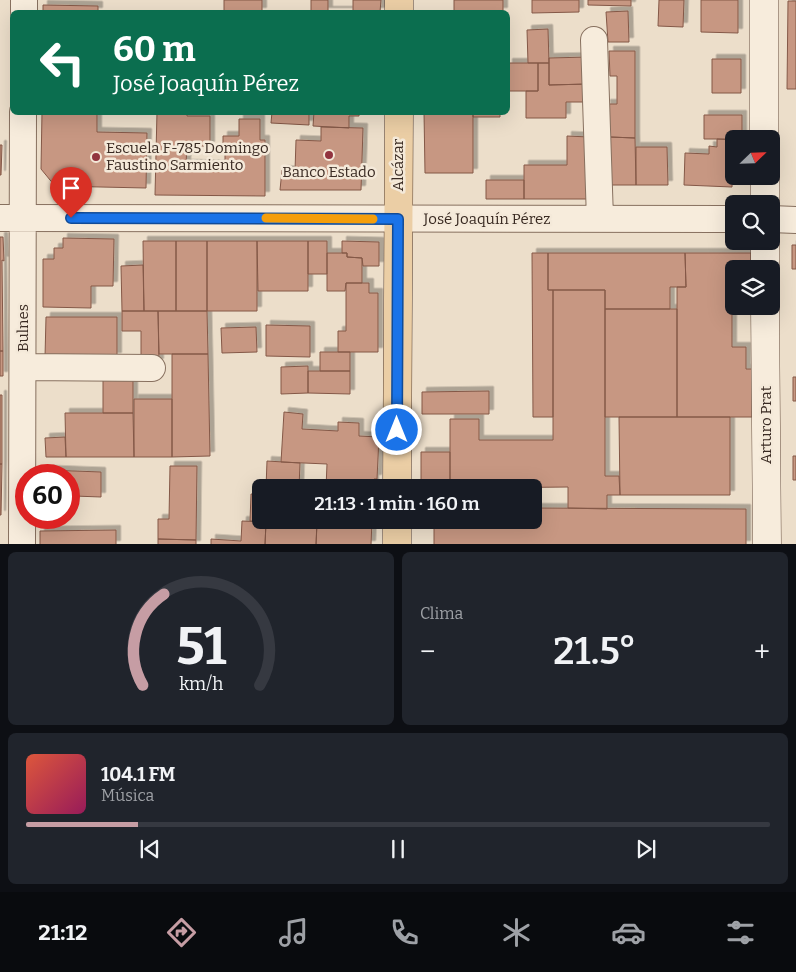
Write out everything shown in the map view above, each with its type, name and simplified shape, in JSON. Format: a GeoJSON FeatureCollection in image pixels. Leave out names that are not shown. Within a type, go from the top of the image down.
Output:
{"type":"FeatureCollection","features":[{"type":"Feature","properties":{"kind":"main road"},"geometry":{"type":"LineString","coordinates":[[764,0],[764,130]]}},
{"type":"Feature","properties":{"kind":"main road","name":"Alcázar"},"geometry":{"type":"LineString","coordinates":[[397,479],[399,115]]}},
{"type":"Feature","properties":{"kind":"main road","name":"Arturo Prat"},"geometry":{"type":"LineString","coordinates":[[765,315],[766,544]]}},
{"type":"Feature","properties":{"kind":"main road"},"geometry":{"type":"LineString","coordinates":[[397,529],[397,544]]}},
{"type":"Feature","properties":{"kind":"street"},"geometry":{"type":"LineString","coordinates":[[594,40],[600,219]]}},
{"type":"Feature","properties":{"kind":"street","name":"Bulnes"},"geometry":{"type":"LineString","coordinates":[[22,544],[23,367],[12,218],[23,115]]}},
{"type":"Feature","properties":{"kind":"street","name":"José Joaquín Pérez"},"geometry":{"type":"LineString","coordinates":[[12,218],[725,219]]}},
{"type":"Feature","properties":{"kind":"street"},"geometry":{"type":"LineString","coordinates":[[780,219],[796,220]]}},
{"type":"Feature","properties":{"kind":"street"},"geometry":{"type":"LineString","coordinates":[[23,367],[152,368]]}},
{"type":"Feature","properties":{"kind":"building"},"geometry":{"type":"Polygon","coordinates":[[[224,0],[262,0],[262,10],[224,10],[224,0]]]}},
{"type":"Feature","properties":{"kind":"building"},"geometry":{"type":"Polygon","coordinates":[[[311,0],[328,0],[328,10],[311,10],[311,0]]]}},
{"type":"Feature","properties":{"kind":"building"},"geometry":{"type":"Polygon","coordinates":[[[353,0],[381,0],[380,10],[353,10],[353,0]]]}},
{"type":"Feature","properties":{"kind":"building"},"geometry":{"type":"Polygon","coordinates":[[[454,0],[503,0],[503,10],[454,10],[454,0]]]}},
{"type":"Feature","properties":{"kind":"building"},"geometry":{"type":"Polygon","coordinates":[[[532,0],[579,0],[579,12],[532,13],[532,0]]]}},
{"type":"Feature","properties":{"kind":"building"},"geometry":{"type":"Polygon","coordinates":[[[588,0],[631,0],[631,6],[588,5],[588,0]]]}},
{"type":"Feature","properties":{"kind":"building"},"geometry":{"type":"Polygon","coordinates":[[[659,0],[684,0],[683,27],[658,26],[659,0]]]}},
{"type":"Feature","properties":{"kind":"building"},"geometry":{"type":"Polygon","coordinates":[[[701,0],[738,0],[738,33],[701,32],[701,0]]]}},
{"type":"Feature","properties":{"kind":"building"},"geometry":{"type":"Polygon","coordinates":[[[788,1],[796,1],[796,89],[787,89],[788,1]]]}},
{"type":"Feature","properties":{"kind":"building"},"geometry":{"type":"Polygon","coordinates":[[[43,5],[98,6],[98,10],[43,10],[43,5]]]}},
{"type":"Feature","properties":{"kind":"building"},"geometry":{"type":"Polygon","coordinates":[[[628,11],[629,42],[608,42],[606,12],[628,11]]]}},
{"type":"Feature","properties":{"kind":"building"},"geometry":{"type":"Polygon","coordinates":[[[548,29],[549,63],[528,63],[527,30],[548,29]]]}},
{"type":"Feature","properties":{"kind":"building"},"geometry":{"type":"Polygon","coordinates":[[[609,51],[635,51],[635,138],[610,137],[606,104],[617,104],[617,76],[610,76],[609,51]]]}},
{"type":"Feature","properties":{"kind":"building"},"geometry":{"type":"Polygon","coordinates":[[[588,57],[588,84],[549,85],[549,58],[588,57]]]}},
{"type":"Feature","properties":{"kind":"building"},"geometry":{"type":"Polygon","coordinates":[[[712,59],[741,59],[741,93],[712,93],[712,59]]]}},
{"type":"Feature","properties":{"kind":"building"},"geometry":{"type":"Polygon","coordinates":[[[510,63],[538,63],[538,91],[510,91],[510,63]]]}},
{"type":"Feature","properties":{"kind":"building"},"geometry":{"type":"Polygon","coordinates":[[[538,63],[549,63],[549,85],[588,84],[589,102],[566,102],[566,118],[526,118],[526,91],[538,91],[538,63]]]}},
{"type":"Feature","properties":{"kind":"building"},"geometry":{"type":"Polygon","coordinates":[[[42,115],[97,115],[97,132],[147,133],[146,188],[55,186],[41,169],[42,115]]]}},
{"type":"Feature","properties":{"kind":"building"},"geometry":{"type":"Polygon","coordinates":[[[157,115],[210,116],[210,146],[187,146],[186,164],[225,165],[223,136],[239,136],[239,119],[260,119],[260,140],[265,140],[265,196],[155,195],[157,115]]]}},
{"type":"Feature","properties":{"kind":"building"},"geometry":{"type":"Polygon","coordinates":[[[272,115],[309,115],[309,125],[271,123],[272,115]]]}},
{"type":"Feature","properties":{"kind":"building"},"geometry":{"type":"Polygon","coordinates":[[[314,115],[359,115],[349,116],[349,128],[313,126],[314,115]]]}},
{"type":"Feature","properties":{"kind":"building"},"geometry":{"type":"Polygon","coordinates":[[[424,115],[473,115],[473,173],[425,173],[424,115]]]}},
{"type":"Feature","properties":{"kind":"building"},"geometry":{"type":"Polygon","coordinates":[[[473,115],[500,115],[500,117],[473,117],[473,115]]]}},
{"type":"Feature","properties":{"kind":"building"},"geometry":{"type":"Polygon","coordinates":[[[704,115],[742,115],[742,130],[725,130],[725,139],[704,139],[704,115]]]}},
{"type":"Feature","properties":{"kind":"building","name":"Banco Estado"},"geometry":{"type":"Polygon","coordinates":[[[321,127],[363,128],[361,190],[280,190],[282,170],[295,171],[296,140],[321,141],[321,127]]]}},
{"type":"Feature","properties":{"kind":"building"},"geometry":{"type":"Polygon","coordinates":[[[567,136],[589,137],[589,199],[524,199],[524,165],[567,165],[567,136]]]}},
{"type":"Feature","properties":{"kind":"building"},"geometry":{"type":"Polygon","coordinates":[[[610,137],[635,138],[636,185],[610,185],[610,137]]]}},
{"type":"Feature","properties":{"kind":"building"},"geometry":{"type":"Polygon","coordinates":[[[717,139],[725,140],[725,185],[732,185],[732,187],[684,185],[685,153],[709,154],[709,146],[717,147],[717,139]]]}},
{"type":"Feature","properties":{"kind":"building"},"geometry":{"type":"Polygon","coordinates":[[[0,145],[2,145],[1,175],[0,175],[0,145]]]}},
{"type":"Feature","properties":{"kind":"building"},"geometry":{"type":"Polygon","coordinates":[[[636,147],[667,147],[668,185],[636,185],[636,147]]]}},
{"type":"Feature","properties":{"kind":"building"},"geometry":{"type":"Polygon","coordinates":[[[486,180],[524,180],[524,199],[486,199],[486,180]]]}},
{"type":"Feature","properties":{"kind":"building"},"geometry":{"type":"Polygon","coordinates":[[[0,237],[3,237],[4,261],[2,260],[3,351],[0,351],[0,237]]]}},
{"type":"Feature","properties":{"kind":"building"},"geometry":{"type":"Polygon","coordinates":[[[63,238],[114,239],[113,286],[91,286],[91,308],[43,307],[43,259],[54,259],[54,248],[63,248],[63,238]]]}},
{"type":"Feature","properties":{"kind":"building"},"geometry":{"type":"Polygon","coordinates":[[[143,241],[176,241],[176,311],[144,311],[143,241]]]}},
{"type":"Feature","properties":{"kind":"building"},"geometry":{"type":"Polygon","coordinates":[[[176,241],[207,241],[207,311],[176,311],[176,241]]]}},
{"type":"Feature","properties":{"kind":"building"},"geometry":{"type":"Polygon","coordinates":[[[207,241],[257,241],[257,311],[207,311],[207,241]]]}},
{"type":"Feature","properties":{"kind":"building"},"geometry":{"type":"Polygon","coordinates":[[[257,241],[308,241],[308,291],[258,291],[257,241]]]}},
{"type":"Feature","properties":{"kind":"building"},"geometry":{"type":"Polygon","coordinates":[[[308,241],[327,241],[327,274],[308,274],[308,241]]]}},
{"type":"Feature","properties":{"kind":"building"},"geometry":{"type":"Polygon","coordinates":[[[342,241],[379,242],[379,266],[363,266],[362,258],[347,257],[347,253],[342,253],[342,241]]]}},
{"type":"Feature","properties":{"kind":"building"},"geometry":{"type":"Polygon","coordinates":[[[792,245],[796,245],[796,269],[792,269],[792,245]]]}},
{"type":"Feature","properties":{"kind":"building"},"geometry":{"type":"Polygon","coordinates":[[[327,253],[347,253],[347,257],[362,258],[362,283],[346,283],[345,291],[327,291],[327,253]]]}},
{"type":"Feature","properties":{"kind":"building"},"geometry":{"type":"Polygon","coordinates":[[[532,253],[548,253],[548,290],[553,290],[553,417],[533,417],[532,253]]]}},
{"type":"Feature","properties":{"kind":"building"},"geometry":{"type":"Polygon","coordinates":[[[548,253],[685,253],[686,287],[670,287],[670,309],[605,309],[605,290],[548,290],[548,253]]]}},
{"type":"Feature","properties":{"kind":"building"},"geometry":{"type":"Polygon","coordinates":[[[685,253],[751,253],[751,260],[725,260],[725,315],[732,315],[732,347],[746,347],[746,369],[752,369],[752,417],[677,417],[677,287],[686,287],[685,253]]]}},
{"type":"Feature","properties":{"kind":"building"},"geometry":{"type":"Polygon","coordinates":[[[143,265],[144,311],[122,311],[121,266],[143,265]]]}},
{"type":"Feature","properties":{"kind":"building"},"geometry":{"type":"Polygon","coordinates":[[[346,283],[369,283],[369,293],[378,293],[378,352],[338,352],[338,331],[346,331],[346,283]]]}},
{"type":"Feature","properties":{"kind":"building"},"geometry":{"type":"Polygon","coordinates":[[[553,290],[605,290],[605,476],[619,476],[620,495],[607,495],[607,509],[568,508],[568,487],[542,487],[542,479],[450,479],[450,419],[479,419],[479,440],[553,440],[553,290]]]}},
{"type":"Feature","properties":{"kind":"building"},"geometry":{"type":"Polygon","coordinates":[[[605,309],[677,309],[677,417],[605,417],[605,309]]]}},
{"type":"Feature","properties":{"kind":"building"},"geometry":{"type":"Polygon","coordinates":[[[122,311],[158,311],[159,363],[141,364],[141,331],[122,331],[122,311]]]}},
{"type":"Feature","properties":{"kind":"building"},"geometry":{"type":"Polygon","coordinates":[[[158,311],[207,311],[208,354],[159,354],[158,311]]]}},
{"type":"Feature","properties":{"kind":"building"},"geometry":{"type":"Polygon","coordinates":[[[46,317],[117,317],[117,357],[45,357],[46,317]]]}},
{"type":"Feature","properties":{"kind":"building"},"geometry":{"type":"Polygon","coordinates":[[[266,325],[310,326],[310,357],[266,356],[266,325]]]}},
{"type":"Feature","properties":{"kind":"building"},"geometry":{"type":"Polygon","coordinates":[[[256,327],[257,352],[222,353],[221,328],[256,327]]]}},
{"type":"Feature","properties":{"kind":"building"},"geometry":{"type":"Polygon","coordinates":[[[0,351],[3,351],[3,376],[0,376],[0,351]]]}},
{"type":"Feature","properties":{"kind":"building"},"geometry":{"type":"Polygon","coordinates":[[[320,352],[350,352],[350,371],[320,371],[320,352]]]}},
{"type":"Feature","properties":{"kind":"building"},"geometry":{"type":"Polygon","coordinates":[[[172,354],[208,354],[210,456],[172,457],[172,354]]]}},
{"type":"Feature","properties":{"kind":"building"},"geometry":{"type":"Polygon","coordinates":[[[308,366],[308,393],[281,394],[281,367],[308,366]]]}},
{"type":"Feature","properties":{"kind":"building"},"geometry":{"type":"Polygon","coordinates":[[[308,371],[350,371],[350,394],[308,393],[308,371]]]}},
{"type":"Feature","properties":{"kind":"building"},"geometry":{"type":"Polygon","coordinates":[[[103,374],[133,374],[133,413],[103,413],[103,374]]]}},
{"type":"Feature","properties":{"kind":"building"},"geometry":{"type":"Polygon","coordinates":[[[793,377],[796,377],[796,401],[793,401],[793,377]]]}},
{"type":"Feature","properties":{"kind":"building"},"geometry":{"type":"Polygon","coordinates":[[[489,391],[489,414],[422,414],[422,392],[489,391]]]}},
{"type":"Feature","properties":{"kind":"building"},"geometry":{"type":"Polygon","coordinates":[[[0,395],[2,395],[2,464],[0,464],[0,395]]]}},
{"type":"Feature","properties":{"kind":"building"},"geometry":{"type":"Polygon","coordinates":[[[134,399],[172,399],[172,457],[134,457],[134,399]]]}},
{"type":"Feature","properties":{"kind":"building"},"geometry":{"type":"Polygon","coordinates":[[[284,412],[303,414],[302,429],[338,431],[338,422],[359,423],[359,436],[379,437],[377,479],[326,479],[327,464],[281,462],[284,412]]]}},
{"type":"Feature","properties":{"kind":"building"},"geometry":{"type":"Polygon","coordinates":[[[65,413],[133,413],[134,457],[66,457],[65,413]]]}},
{"type":"Feature","properties":{"kind":"building"},"geometry":{"type":"Polygon","coordinates":[[[619,417],[730,417],[730,495],[620,495],[619,417]]]}},
{"type":"Feature","properties":{"kind":"building"},"geometry":{"type":"Polygon","coordinates":[[[65,437],[66,457],[46,457],[45,438],[65,437]]]}},
{"type":"Feature","properties":{"kind":"building"},"geometry":{"type":"Polygon","coordinates":[[[421,452],[450,452],[450,479],[421,479],[421,452]]]}},
{"type":"Feature","properties":{"kind":"building"},"geometry":{"type":"Polygon","coordinates":[[[793,456],[796,456],[796,480],[793,480],[793,456]]]}},
{"type":"Feature","properties":{"kind":"building"},"geometry":{"type":"Polygon","coordinates":[[[267,461],[300,463],[299,479],[266,479],[267,461]]]}},
{"type":"Feature","properties":{"kind":"building"},"geometry":{"type":"Polygon","coordinates":[[[0,464],[2,464],[1,515],[0,515],[0,464]]]}},
{"type":"Feature","properties":{"kind":"building"},"geometry":{"type":"Polygon","coordinates":[[[170,466],[197,466],[196,540],[158,539],[158,519],[169,519],[170,466]]]}},
{"type":"Feature","properties":{"kind":"building"},"geometry":{"type":"Polygon","coordinates":[[[80,471],[101,472],[101,497],[80,496],[80,471]]]}},
{"type":"Feature","properties":{"kind":"building"},"geometry":{"type":"Polygon","coordinates":[[[251,494],[252,494],[252,521],[250,521],[251,494]]]}},
{"type":"Feature","properties":{"kind":"building"},"geometry":{"type":"Polygon","coordinates":[[[542,508],[746,509],[746,544],[434,544],[434,529],[542,529],[542,508]]]}},
{"type":"Feature","properties":{"kind":"building"},"geometry":{"type":"Polygon","coordinates":[[[242,521],[252,521],[252,529],[266,529],[265,544],[211,544],[211,539],[241,541],[242,521]]]}},
{"type":"Feature","properties":{"kind":"building"},"geometry":{"type":"Polygon","coordinates":[[[266,529],[317,529],[316,544],[265,544],[266,529]]]}},
{"type":"Feature","properties":{"kind":"building"},"geometry":{"type":"Polygon","coordinates":[[[317,529],[372,529],[371,544],[316,544],[317,529]]]}},
{"type":"Feature","properties":{"kind":"building"},"geometry":{"type":"Polygon","coordinates":[[[116,530],[116,544],[40,544],[40,531],[116,530]]]}},
{"type":"Feature","properties":{"kind":"building"},"geometry":{"type":"Polygon","coordinates":[[[158,539],[196,540],[196,544],[158,544],[158,539]]]}},
{"type":"Feature","properties":{"kind":"slow traffic"},"geometry":{"type":"LineString","coordinates":[[266,218],[373,219]]}},
{"type":"Feature","properties":{"kind":"place","name":"Banco Estado"},"geometry":{"type":"Point","coordinates":[329,155]}},
{"type":"Feature","properties":{"kind":"place","name":"Escuela F-785 Domingo Faustino Sarmiento"},"geometry":{"type":"Point","coordinates":[96,157]}},
{"type":"Feature","properties":{"kind":"route"},"geometry":{"type":"LineString","coordinates":[[71,218],[398,219],[397,430]]}}]}
